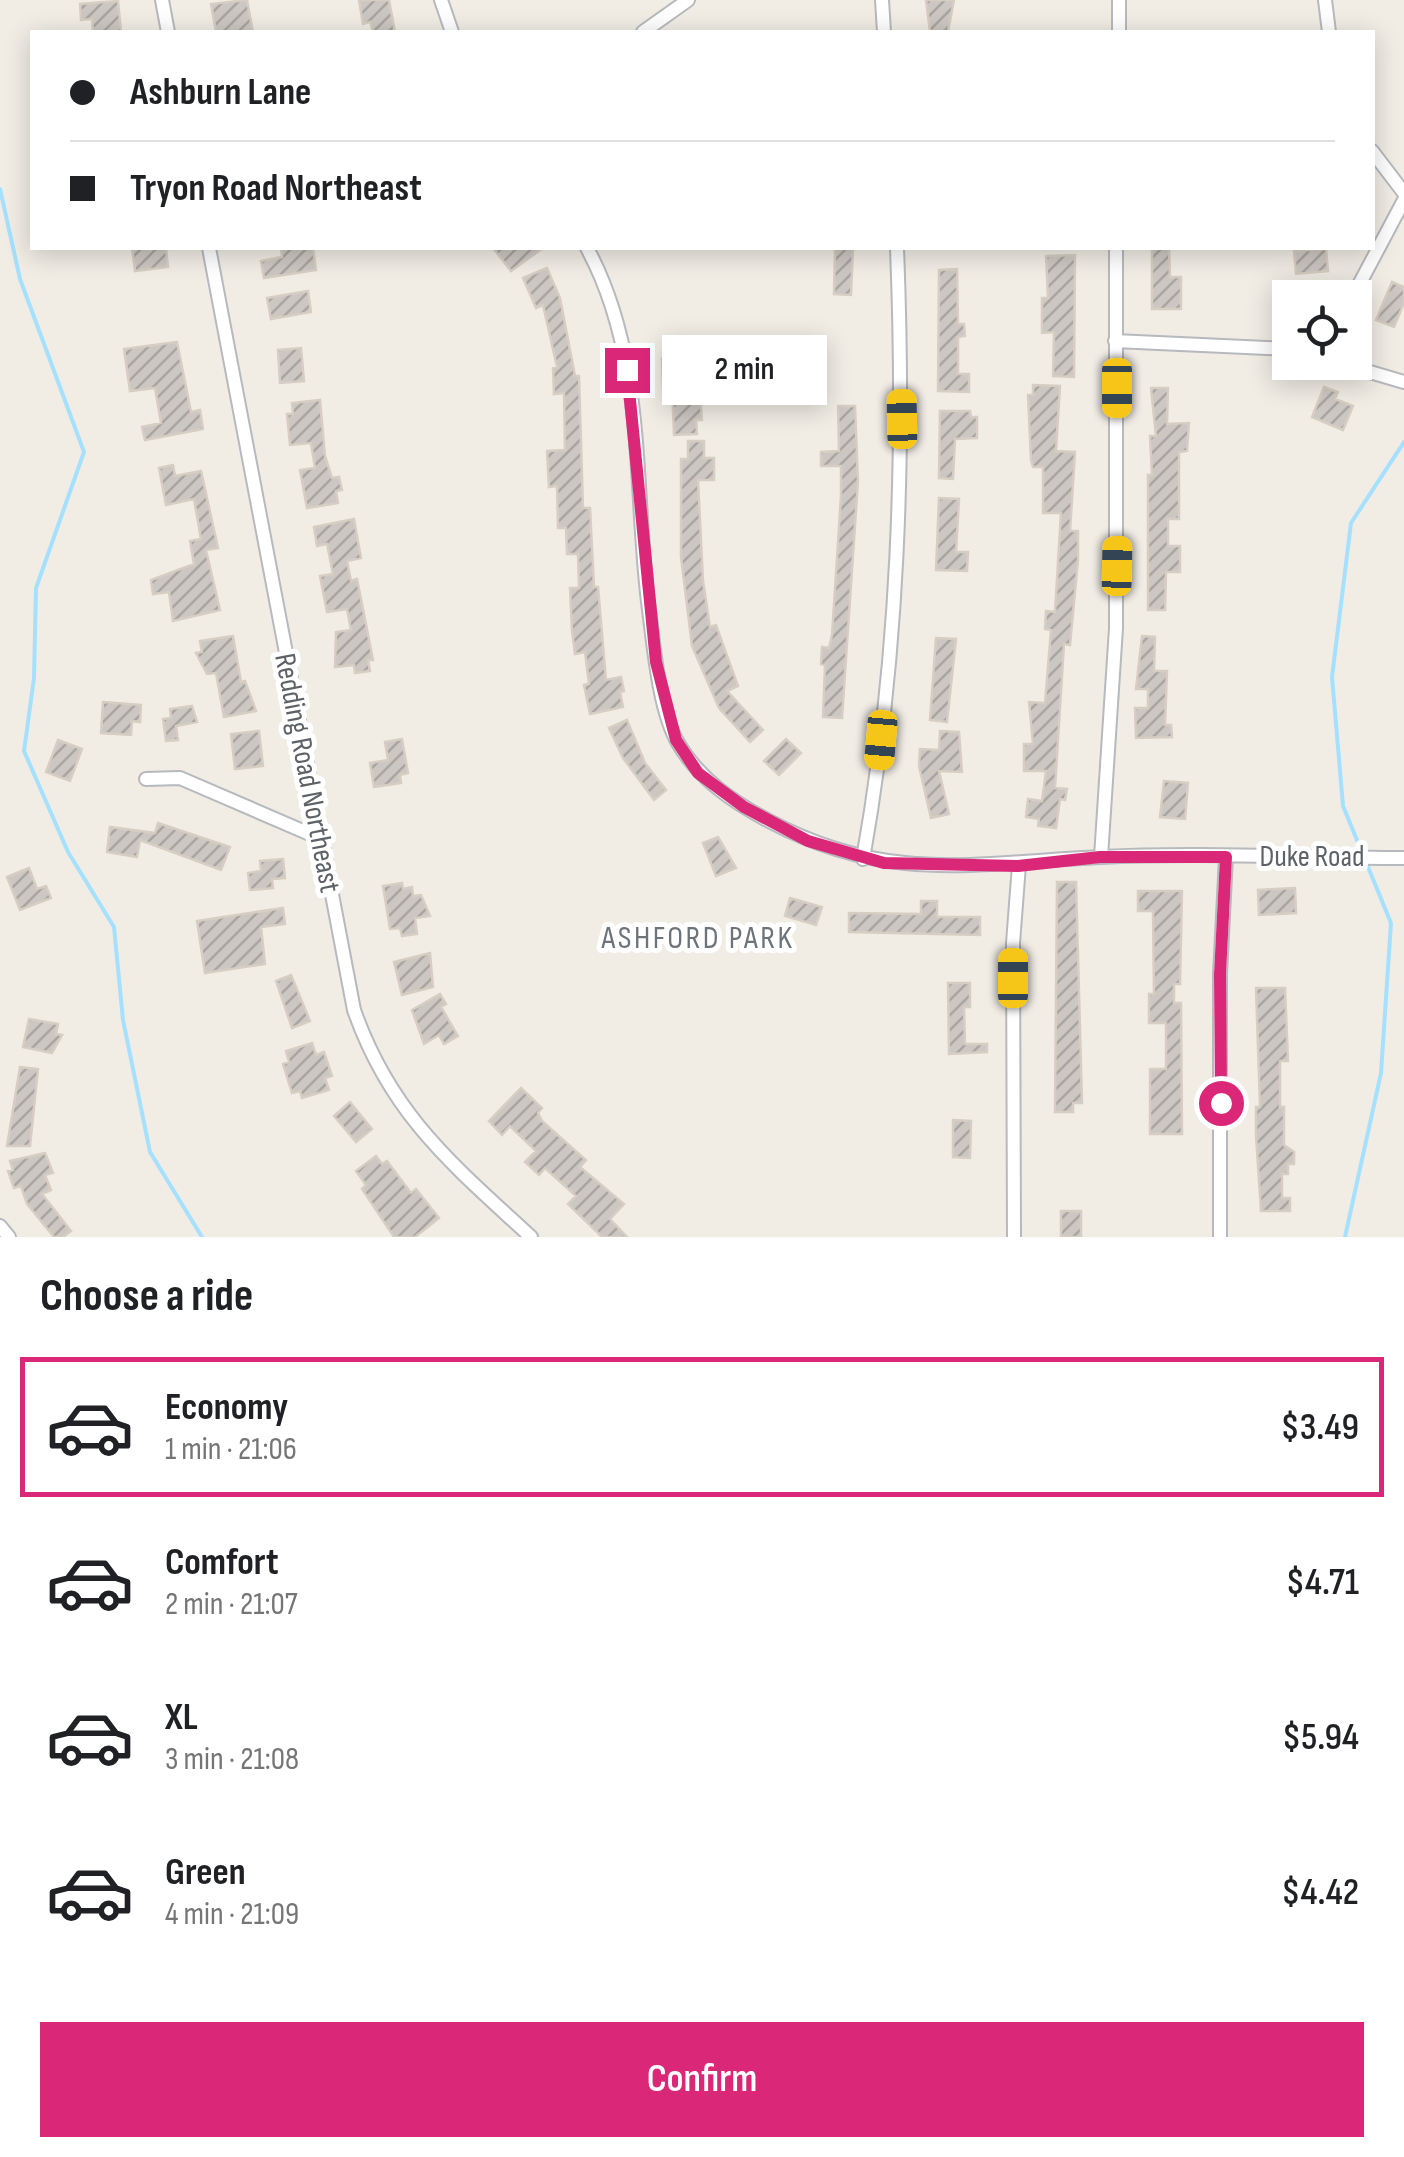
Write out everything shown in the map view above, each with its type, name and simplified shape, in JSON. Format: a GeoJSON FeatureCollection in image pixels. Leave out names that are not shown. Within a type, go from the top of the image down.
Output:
{"type":"FeatureCollection","features":[{"type":"Feature","properties":{"kind":"street"},"geometry":{"type":"LineString","coordinates":[[162,0],[168,30]]}},
{"type":"Feature","properties":{"kind":"street"},"geometry":{"type":"LineString","coordinates":[[441,0],[451,30]]}},
{"type":"Feature","properties":{"kind":"street"},"geometry":{"type":"LineString","coordinates":[[646,30],[688,0]]}},
{"type":"Feature","properties":{"kind":"street"},"geometry":{"type":"LineString","coordinates":[[882,0],[884,30]]}},
{"type":"Feature","properties":{"kind":"street"},"geometry":{"type":"LineString","coordinates":[[1119,0],[1119,30]]}},
{"type":"Feature","properties":{"kind":"street"},"geometry":{"type":"LineString","coordinates":[[1325,0],[1329,30]]}},
{"type":"Feature","properties":{"kind":"street"},"geometry":{"type":"LineString","coordinates":[[1361,280],[1404,196],[1375,155]]}},
{"type":"Feature","properties":{"kind":"street","name":"Redding Road Northeast"},"geometry":{"type":"LineString","coordinates":[[208,250],[354,1010],[386,1084],[407,1116],[531,1237]]}},
{"type":"Feature","properties":{"kind":"street","name":"Duke Road"},"geometry":{"type":"LineString","coordinates":[[588,250],[607,290],[627,370],[656,662],[676,740],[698,773],[744,807],[808,841],[863,859],[906,866],[1018,866],[1100,857],[1404,858]]}},
{"type":"Feature","properties":{"kind":"street"},"geometry":{"type":"LineString","coordinates":[[863,859],[883,721],[901,470],[897,250]]}},
{"type":"Feature","properties":{"kind":"street"},"geometry":{"type":"LineString","coordinates":[[1100,857],[1116,628],[1116,250]]}},
{"type":"Feature","properties":{"kind":"street"},"geometry":{"type":"LineString","coordinates":[[1115,341],[1272,348]]}},
{"type":"Feature","properties":{"kind":"street"},"geometry":{"type":"LineString","coordinates":[[1372,373],[1404,382]]}},
{"type":"Feature","properties":{"kind":"street"},"geometry":{"type":"LineString","coordinates":[[146,778],[180,778],[319,838]]}},
{"type":"Feature","properties":{"kind":"street"},"geometry":{"type":"LineString","coordinates":[[1220,1237],[1220,974],[1226,857]]}},
{"type":"Feature","properties":{"kind":"street"},"geometry":{"type":"LineString","coordinates":[[1014,1237],[1013,943],[1018,866]]}},
{"type":"Feature","properties":{"kind":"street"},"geometry":{"type":"LineString","coordinates":[[0,1226],[9,1237]]}},
{"type":"Feature","properties":{"kind":"building"},"geometry":{"type":"Polygon","coordinates":[[[247,0],[253,30],[216,30],[211,4],[247,0]]]}},
{"type":"Feature","properties":{"kind":"building"},"geometry":{"type":"Polygon","coordinates":[[[359,0],[389,0],[395,30],[372,30],[370,22],[363,24],[359,0]]]}},
{"type":"Feature","properties":{"kind":"building"},"geometry":{"type":"Polygon","coordinates":[[[926,0],[954,0],[948,30],[930,30],[926,0]]]}},
{"type":"Feature","properties":{"kind":"building"},"geometry":{"type":"Polygon","coordinates":[[[118,1],[121,30],[93,30],[92,19],[81,20],[80,4],[118,1]]]}},
{"type":"Feature","properties":{"kind":"building"},"geometry":{"type":"Polygon","coordinates":[[[132,250],[166,250],[168,267],[135,271],[132,250]]]}},
{"type":"Feature","properties":{"kind":"building"},"geometry":{"type":"Polygon","coordinates":[[[281,250],[313,250],[316,270],[264,278],[261,261],[282,257],[281,250]]]}},
{"type":"Feature","properties":{"kind":"building"},"geometry":{"type":"Polygon","coordinates":[[[495,250],[540,250],[511,271],[495,250]]]}},
{"type":"Feature","properties":{"kind":"building"},"geometry":{"type":"Polygon","coordinates":[[[835,250],[853,250],[851,295],[834,294],[835,250]]]}},
{"type":"Feature","properties":{"kind":"building"},"geometry":{"type":"Polygon","coordinates":[[[1152,250],[1169,250],[1170,277],[1181,277],[1181,309],[1152,309],[1152,250]]]}},
{"type":"Feature","properties":{"kind":"building"},"geometry":{"type":"Polygon","coordinates":[[[1326,250],[1328,271],[1296,274],[1294,251],[1326,250]]]}},
{"type":"Feature","properties":{"kind":"building"},"geometry":{"type":"Polygon","coordinates":[[[1075,255],[1074,377],[1053,376],[1054,332],[1042,333],[1042,298],[1048,298],[1046,256],[1075,255]]]}},
{"type":"Feature","properties":{"kind":"building"},"geometry":{"type":"Polygon","coordinates":[[[547,268],[560,298],[575,376],[579,376],[583,508],[590,508],[594,587],[598,587],[606,680],[621,677],[624,691],[620,692],[623,707],[590,714],[584,685],[589,684],[585,652],[575,654],[572,631],[570,588],[579,588],[578,554],[567,554],[566,528],[558,528],[557,486],[549,487],[547,451],[565,450],[564,393],[554,394],[553,368],[557,367],[543,305],[536,308],[523,278],[547,268]]]}},
{"type":"Feature","properties":{"kind":"building"},"geometry":{"type":"Polygon","coordinates":[[[957,269],[958,324],[964,324],[965,336],[958,337],[958,374],[969,374],[969,392],[938,391],[939,270],[957,269]]]}},
{"type":"Feature","properties":{"kind":"building"},"geometry":{"type":"Polygon","coordinates":[[[1392,282],[1404,287],[1404,303],[1394,327],[1376,320],[1392,282]]]}},
{"type":"Feature","properties":{"kind":"building"},"geometry":{"type":"Polygon","coordinates":[[[308,291],[311,312],[271,319],[267,298],[308,291]]]}},
{"type":"Feature","properties":{"kind":"building"},"geometry":{"type":"Polygon","coordinates":[[[177,342],[191,412],[200,410],[203,429],[145,440],[142,427],[161,423],[155,388],[130,391],[124,349],[177,342]]]}},
{"type":"Feature","properties":{"kind":"building"},"geometry":{"type":"Polygon","coordinates":[[[697,344],[702,420],[696,420],[697,434],[674,435],[672,386],[663,387],[665,346],[697,344]]]}},
{"type":"Feature","properties":{"kind":"building"},"geometry":{"type":"Polygon","coordinates":[[[301,348],[304,381],[280,383],[278,350],[301,348]]]}},
{"type":"Feature","properties":{"kind":"building"},"geometry":{"type":"Polygon","coordinates":[[[1033,385],[1060,386],[1056,451],[1075,452],[1070,531],[1078,531],[1078,560],[1070,645],[1064,644],[1055,788],[1067,789],[1065,800],[1060,799],[1056,828],[1038,826],[1039,819],[1026,817],[1028,799],[1042,801],[1046,771],[1024,771],[1024,744],[1033,744],[1029,702],[1045,703],[1051,630],[1045,629],[1046,611],[1055,612],[1061,513],[1043,513],[1043,467],[1033,467],[1031,460],[1028,395],[1033,395],[1033,385]]]}},
{"type":"Feature","properties":{"kind":"building"},"geometry":{"type":"Polygon","coordinates":[[[1324,387],[1338,392],[1335,399],[1353,406],[1343,430],[1312,417],[1324,387]]]}},
{"type":"Feature","properties":{"kind":"building"},"geometry":{"type":"Polygon","coordinates":[[[1151,388],[1168,388],[1167,424],[1189,423],[1187,451],[1179,452],[1179,519],[1168,519],[1168,546],[1180,546],[1180,572],[1166,572],[1165,610],[1148,610],[1148,475],[1152,475],[1150,436],[1156,436],[1151,388]]]}},
{"type":"Feature","properties":{"kind":"building"},"geometry":{"type":"Polygon","coordinates":[[[320,400],[325,456],[332,478],[339,477],[342,490],[336,491],[338,503],[307,508],[300,470],[315,468],[311,443],[290,445],[287,414],[293,414],[292,403],[320,400]]]}},
{"type":"Feature","properties":{"kind":"building"},"geometry":{"type":"Polygon","coordinates":[[[838,406],[855,406],[858,481],[842,718],[823,717],[825,665],[821,664],[822,647],[829,648],[832,635],[841,466],[821,466],[821,452],[839,451],[838,406]]]}},
{"type":"Feature","properties":{"kind":"building"},"geometry":{"type":"Polygon","coordinates":[[[940,411],[970,411],[971,417],[977,417],[977,438],[955,439],[953,479],[939,478],[940,411]]]}},
{"type":"Feature","properties":{"kind":"building"},"geometry":{"type":"Polygon","coordinates":[[[688,441],[704,441],[704,458],[714,458],[714,480],[698,480],[703,581],[710,627],[716,625],[738,686],[727,691],[763,730],[750,742],[719,708],[692,646],[681,557],[681,459],[688,459],[688,441]]]}},
{"type":"Feature","properties":{"kind":"building"},"geometry":{"type":"Polygon","coordinates":[[[173,465],[175,476],[201,471],[218,548],[206,550],[220,610],[173,621],[169,592],[153,594],[151,580],[194,564],[190,541],[201,539],[194,499],[166,505],[159,468],[173,465]]]}},
{"type":"Feature","properties":{"kind":"building"},"geometry":{"type":"Polygon","coordinates":[[[939,498],[959,499],[956,552],[968,552],[967,571],[936,570],[939,498]]]}},
{"type":"Feature","properties":{"kind":"building"},"geometry":{"type":"Polygon","coordinates":[[[354,519],[361,558],[347,561],[351,581],[357,579],[373,660],[368,660],[370,671],[355,673],[354,665],[335,667],[336,632],[351,630],[347,609],[327,612],[320,576],[333,574],[327,544],[317,546],[314,527],[354,519]]]}},
{"type":"Feature","properties":{"kind":"building"},"geometry":{"type":"Polygon","coordinates":[[[233,636],[241,682],[245,681],[256,711],[224,717],[216,673],[207,674],[196,653],[202,652],[200,641],[233,636]]]}},
{"type":"Feature","properties":{"kind":"building"},"geometry":{"type":"Polygon","coordinates":[[[1142,636],[1155,637],[1154,671],[1167,671],[1165,725],[1171,725],[1172,737],[1136,738],[1135,708],[1148,708],[1148,689],[1136,689],[1142,636]]]}},
{"type":"Feature","properties":{"kind":"building"},"geometry":{"type":"Polygon","coordinates":[[[936,638],[956,639],[947,722],[930,720],[936,638]]]}},
{"type":"Feature","properties":{"kind":"building"},"geometry":{"type":"Polygon","coordinates":[[[103,702],[141,705],[140,722],[132,721],[131,735],[101,733],[103,702]]]}},
{"type":"Feature","properties":{"kind":"building"},"geometry":{"type":"Polygon","coordinates":[[[192,706],[197,722],[176,726],[178,740],[166,741],[163,719],[171,718],[170,709],[192,706]]]}},
{"type":"Feature","properties":{"kind":"building"},"geometry":{"type":"Polygon","coordinates":[[[627,720],[645,763],[666,790],[654,800],[623,758],[609,728],[627,720]]]}},
{"type":"Feature","properties":{"kind":"building"},"geometry":{"type":"Polygon","coordinates":[[[259,731],[263,766],[235,769],[231,734],[259,731]]]}},
{"type":"Feature","properties":{"kind":"building"},"geometry":{"type":"Polygon","coordinates":[[[940,731],[959,732],[962,772],[939,771],[949,814],[931,818],[919,766],[920,749],[939,750],[940,731]]]}},
{"type":"Feature","properties":{"kind":"building"},"geometry":{"type":"Polygon","coordinates":[[[402,739],[408,773],[400,775],[401,783],[374,787],[370,763],[388,760],[385,742],[402,739]]]}},
{"type":"Feature","properties":{"kind":"building"},"geometry":{"type":"Polygon","coordinates":[[[786,739],[801,753],[779,775],[764,761],[786,739]]]}},
{"type":"Feature","properties":{"kind":"building"},"geometry":{"type":"Polygon","coordinates":[[[58,740],[82,749],[70,781],[46,772],[58,740]]]}},
{"type":"Feature","properties":{"kind":"building"},"geometry":{"type":"Polygon","coordinates":[[[1164,781],[1188,783],[1185,819],[1160,817],[1164,781]]]}},
{"type":"Feature","properties":{"kind":"building"},"geometry":{"type":"Polygon","coordinates":[[[158,823],[230,847],[221,870],[140,840],[137,857],[107,852],[110,827],[155,833],[158,823]]]}},
{"type":"Feature","properties":{"kind":"building"},"geometry":{"type":"Polygon","coordinates":[[[718,837],[736,868],[716,876],[703,843],[718,837]]]}},
{"type":"Feature","properties":{"kind":"building"},"geometry":{"type":"Polygon","coordinates":[[[283,859],[285,878],[272,879],[273,888],[250,890],[248,873],[261,871],[260,861],[283,859]]]}},
{"type":"Feature","properties":{"kind":"building"},"geometry":{"type":"Polygon","coordinates":[[[29,868],[37,889],[46,886],[51,898],[20,910],[7,877],[29,868]]]}},
{"type":"Feature","properties":{"kind":"building"},"geometry":{"type":"Polygon","coordinates":[[[1057,882],[1076,882],[1082,1103],[1073,1103],[1073,1112],[1055,1112],[1057,882]]]}},
{"type":"Feature","properties":{"kind":"building"},"geometry":{"type":"Polygon","coordinates":[[[402,883],[403,889],[412,887],[413,896],[421,895],[430,916],[415,918],[417,934],[402,936],[400,928],[390,929],[383,886],[402,883]]]}},
{"type":"Feature","properties":{"kind":"building"},"geometry":{"type":"Polygon","coordinates":[[[1295,888],[1296,913],[1259,915],[1258,890],[1295,888]]]}},
{"type":"Feature","properties":{"kind":"building"},"geometry":{"type":"Polygon","coordinates":[[[1138,891],[1182,891],[1180,984],[1174,984],[1174,1003],[1181,1003],[1182,1134],[1150,1134],[1150,1069],[1166,1069],[1166,1023],[1149,1023],[1149,994],[1154,994],[1153,911],[1138,911],[1138,891]]]}},
{"type":"Feature","properties":{"kind":"building"},"geometry":{"type":"Polygon","coordinates":[[[790,898],[822,907],[816,925],[785,916],[790,898]]]}},
{"type":"Feature","properties":{"kind":"building"},"geometry":{"type":"Polygon","coordinates":[[[921,901],[937,901],[937,917],[980,917],[980,935],[849,932],[849,913],[921,914],[921,901]]]}},
{"type":"Feature","properties":{"kind":"building"},"geometry":{"type":"Polygon","coordinates":[[[283,908],[285,924],[261,927],[265,964],[205,973],[197,921],[283,908]]]}},
{"type":"Feature","properties":{"kind":"building"},"geometry":{"type":"Polygon","coordinates":[[[430,953],[433,987],[402,995],[394,962],[430,953]]]}},
{"type":"Feature","properties":{"kind":"building"},"geometry":{"type":"Polygon","coordinates":[[[291,975],[310,1021],[292,1028],[276,981],[291,975]]]}},
{"type":"Feature","properties":{"kind":"building"},"geometry":{"type":"Polygon","coordinates":[[[948,983],[970,983],[970,1007],[964,1007],[965,1044],[987,1044],[987,1052],[949,1054],[948,983]]]}},
{"type":"Feature","properties":{"kind":"building"},"geometry":{"type":"Polygon","coordinates":[[[1256,988],[1285,988],[1288,1061],[1280,1061],[1280,1107],[1284,1107],[1284,1145],[1294,1152],[1294,1164],[1288,1164],[1288,1174],[1282,1174],[1282,1198],[1290,1198],[1290,1211],[1261,1211],[1256,1136],[1256,1107],[1260,1107],[1256,988]]]}},
{"type":"Feature","properties":{"kind":"building"},"geometry":{"type":"Polygon","coordinates":[[[440,994],[446,1004],[441,1007],[458,1036],[444,1044],[439,1035],[424,1044],[412,1010],[440,994]]]}},
{"type":"Feature","properties":{"kind":"building"},"geometry":{"type":"Polygon","coordinates":[[[29,1019],[58,1024],[56,1034],[62,1035],[52,1053],[23,1047],[29,1019]]]}},
{"type":"Feature","properties":{"kind":"building"},"geometry":{"type":"Polygon","coordinates":[[[312,1043],[316,1055],[324,1052],[332,1076],[325,1078],[329,1090],[302,1098],[300,1091],[292,1093],[283,1064],[289,1062],[286,1051],[312,1043]]]}},
{"type":"Feature","properties":{"kind":"building"},"geometry":{"type":"Polygon","coordinates":[[[20,1067],[38,1069],[30,1146],[7,1146],[20,1067]]]}},
{"type":"Feature","properties":{"kind":"building"},"geometry":{"type":"Polygon","coordinates":[[[521,1088],[542,1108],[538,1113],[542,1121],[586,1160],[580,1167],[624,1204],[610,1219],[627,1237],[602,1237],[568,1204],[576,1196],[545,1168],[539,1175],[525,1162],[536,1151],[510,1126],[502,1135],[489,1121],[521,1088]]]}},
{"type":"Feature","properties":{"kind":"building"},"geometry":{"type":"Polygon","coordinates":[[[350,1102],[372,1129],[356,1142],[334,1116],[350,1102]]]}},
{"type":"Feature","properties":{"kind":"building"},"geometry":{"type":"Polygon","coordinates":[[[953,1120],[971,1121],[970,1158],[953,1157],[953,1120]]]}},
{"type":"Feature","properties":{"kind":"building"},"geometry":{"type":"Polygon","coordinates":[[[45,1153],[53,1173],[45,1175],[51,1190],[42,1194],[71,1231],[63,1237],[54,1237],[27,1204],[21,1186],[14,1188],[8,1171],[13,1170],[10,1161],[45,1153]]]}},
{"type":"Feature","properties":{"kind":"building"},"geometry":{"type":"Polygon","coordinates":[[[376,1156],[382,1164],[387,1161],[411,1193],[416,1189],[439,1218],[415,1237],[394,1237],[362,1189],[366,1185],[356,1171],[376,1156]]]}},
{"type":"Feature","properties":{"kind":"building"},"geometry":{"type":"Polygon","coordinates":[[[1061,1211],[1081,1211],[1081,1237],[1061,1237],[1061,1211]]]}},
{"type":"Feature","properties":{"kind":"waterway"},"geometry":{"type":"LineString","coordinates":[[0,189],[20,279],[84,452],[36,588],[34,678],[24,751],[68,852],[114,927],[123,1020],[150,1152],[202,1237]]}},
{"type":"Feature","properties":{"kind":"waterway"},"geometry":{"type":"LineString","coordinates":[[1345,1237],[1381,1073],[1391,923],[1343,806],[1332,677],[1351,523],[1404,442]]}},
{"type":"Feature","properties":{"kind":"district","name":"ASHFORD PARK"},"geometry":{"type":"Point","coordinates":[698,938]}},
{"type":"Feature","properties":{"kind":"route"},"geometry":{"type":"LineString","coordinates":[[627,370],[640,483],[643,566],[656,662],[676,740],[698,773],[744,807],[808,841],[884,863],[1018,866],[1100,857],[1226,857],[1220,974],[1221,1103]]}}]}
